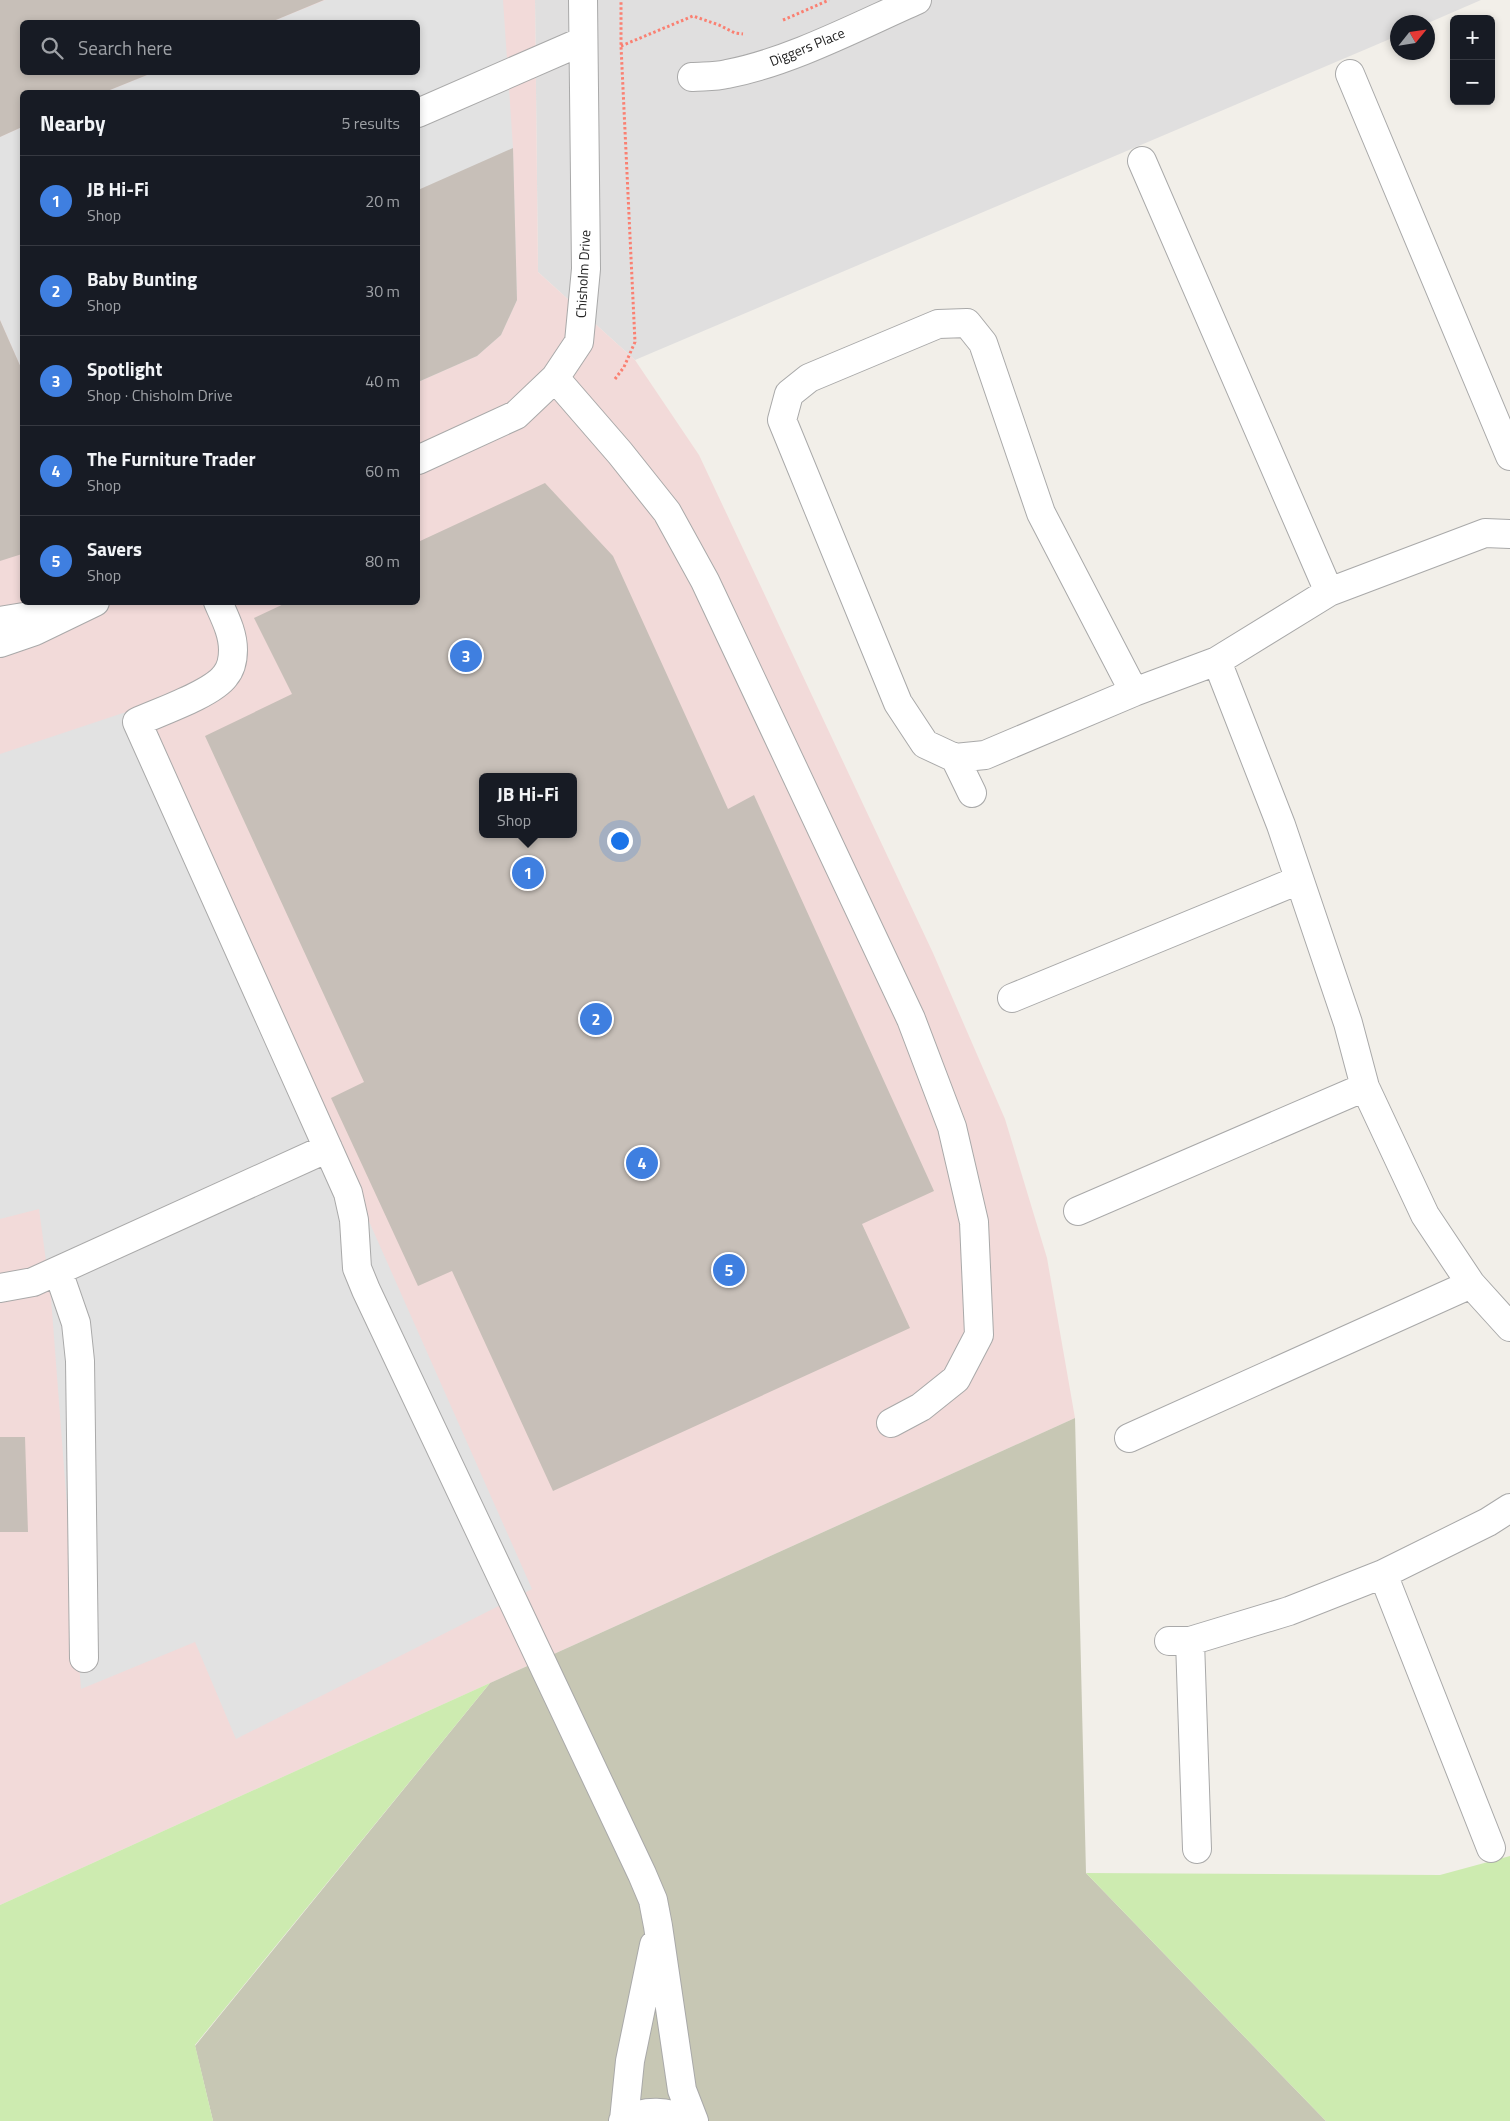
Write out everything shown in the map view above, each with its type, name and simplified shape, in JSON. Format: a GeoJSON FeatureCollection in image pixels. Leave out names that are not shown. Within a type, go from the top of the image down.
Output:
{"type":"FeatureCollection","features":[{"type":"Feature","properties":{"kind":"street","name":"Chisholm Drive"},"geometry":{"type":"LineString","coordinates":[[420,459],[516,416],[555,378],[579,342],[586,269],[583,0]]}},
{"type":"Feature","properties":{"kind":"street","name":"Diggers Place"},"geometry":{"type":"LineString","coordinates":[[692,77],[725,75],[761,66],[803,50],[917,0]]}},
{"type":"Feature","properties":{"kind":"street"},"geometry":{"type":"LineString","coordinates":[[420,113],[583,41]]}},
{"type":"Feature","properties":{"kind":"street"},"geometry":{"type":"LineString","coordinates":[[1350,74],[1510,456]]}},
{"type":"Feature","properties":{"kind":"street"},"geometry":{"type":"LineString","coordinates":[[1142,161],[1329,592]]}},
{"type":"Feature","properties":{"kind":"street"},"geometry":{"type":"LineString","coordinates":[[1134,692],[1042,513],[974,316],[938,324],[809,378],[789,394],[782,420],[898,703],[925,744],[955,758],[985,755],[1134,692],[1217,661],[1329,592],[1485,534],[1510,534]]}},
{"type":"Feature","properties":{"kind":"street"},"geometry":{"type":"LineString","coordinates":[[555,378],[620,453],[667,512],[705,581],[911,1019],[952,1126],[974,1222],[979,1335],[956,1379],[921,1406],[891,1423]]}},
{"type":"Feature","properties":{"kind":"street"},"geometry":{"type":"LineString","coordinates":[[1,638],[35,631],[86,605]]}},
{"type":"Feature","properties":{"kind":"street"},"geometry":{"type":"LineString","coordinates":[[219,605],[230,630],[233,650],[230,667],[226,676],[215,686],[137,722],[348,1193],[354,1220],[357,1268],[366,1290],[653,1900],[682,2090],[692,2121]]}},
{"type":"Feature","properties":{"kind":"street"},"geometry":{"type":"LineString","coordinates":[[1217,661],[1281,824],[1348,1023],[1365,1087],[1425,1215],[1471,1284],[1507,1318]]}},
{"type":"Feature","properties":{"kind":"street"},"geometry":{"type":"LineString","coordinates":[[955,758],[972,793]]}},
{"type":"Feature","properties":{"kind":"street"},"geometry":{"type":"LineString","coordinates":[[1012,998],[1299,880]]}},
{"type":"Feature","properties":{"kind":"street"},"geometry":{"type":"LineString","coordinates":[[1078,1211],[1365,1087]]}},
{"type":"Feature","properties":{"kind":"street"},"geometry":{"type":"LineString","coordinates":[[0,1288],[33,1282],[328,1148]]}},
{"type":"Feature","properties":{"kind":"street"},"geometry":{"type":"LineString","coordinates":[[58,1271],[76,1323],[80,1361],[84,1658]]}},
{"type":"Feature","properties":{"kind":"street"},"geometry":{"type":"LineString","coordinates":[[1129,1438],[1471,1284]]}},
{"type":"Feature","properties":{"kind":"street"},"geometry":{"type":"LineString","coordinates":[[1197,1849],[1179,1641],[1289,1611],[1383,1574],[1488,1522],[1510,1508]]}},
{"type":"Feature","properties":{"kind":"street"},"geometry":{"type":"LineString","coordinates":[[1383,1574],[1491,1848]]}},
{"type":"Feature","properties":{"kind":"street"},"geometry":{"type":"LineString","coordinates":[[658,1926],[630,2061],[623,2121],[641,2114],[659,2112],[677,2115],[692,2121]]}},
{"type":"Feature","properties":{"kind":"path"},"geometry":{"type":"LineString","coordinates":[[615,379],[624,367],[635,342],[621,46],[621,0]]}},
{"type":"Feature","properties":{"kind":"path"},"geometry":{"type":"LineString","coordinates":[[776,23],[829,0]]}},
{"type":"Feature","properties":{"kind":"path"},"geometry":{"type":"LineString","coordinates":[[621,46],[693,16],[735,33],[746,35]]}},
{"type":"Feature","properties":{"kind":"shaded area"},"geometry":{"type":"Polygon","coordinates":[[[0,0],[535,0],[538,272],[635,360],[699,455],[933,953],[1005,1119],[1047,1258],[1075,1418],[0,1905],[0,0]]]}},
{"type":"Feature","properties":{"kind":"shaded area"},"geometry":{"type":"Polygon","coordinates":[[[325,0],[503,0],[513,148],[517,300],[501,335],[477,356],[420,381],[420,90],[110,90],[147,75],[420,75],[420,20],[276,20],[325,0]]]}},
{"type":"Feature","properties":{"kind":"shaded area"},"geometry":{"type":"Polygon","coordinates":[[[535,0],[1481,0],[1435,20],[1435,15],[1390,15],[1390,39],[635,360],[538,272],[535,0]]]}},
{"type":"Feature","properties":{"kind":"shaded area"},"geometry":{"type":"Polygon","coordinates":[[[20,128],[20,365],[0,320],[0,137],[20,128]]]}},
{"type":"Feature","properties":{"kind":"shaded area"},"geometry":{"type":"Polygon","coordinates":[[[141,707],[532,1589],[236,1739],[195,1642],[81,1689],[51,1298],[39,1209],[0,1219],[0,754],[141,707]]]}},
{"type":"Feature","properties":{"kind":"shaded area"},"geometry":{"type":"Polygon","coordinates":[[[1075,1418],[1086,1873],[1326,2121],[213,2121],[195,2046],[490,1683],[1075,1418]]]}},
{"type":"Feature","properties":{"kind":"green space"},"geometry":{"type":"Polygon","coordinates":[[[490,1683],[195,2045],[213,2121],[0,2121],[0,1905],[490,1683]]]}},
{"type":"Feature","properties":{"kind":"green space"},"geometry":{"type":"Polygon","coordinates":[[[1510,1856],[1510,2121],[1326,2121],[1086,1873],[1440,1875],[1510,1856]]]}},
{"type":"Feature","properties":{"kind":"building"},"geometry":{"type":"Polygon","coordinates":[[[0,0],[324,0],[276,20],[20,20],[20,75],[147,75],[110,90],[20,90],[20,128],[0,137],[0,0]]]}},
{"type":"Feature","properties":{"kind":"building"},"geometry":{"type":"Polygon","coordinates":[[[513,148],[517,300],[501,335],[477,356],[420,381],[420,189],[513,148]]]}},
{"type":"Feature","properties":{"kind":"building"},"geometry":{"type":"Polygon","coordinates":[[[0,320],[20,365],[20,555],[0,561],[0,320]]]}},
{"type":"Feature","properties":{"kind":"building"},"geometry":{"type":"Polygon","coordinates":[[[545,483],[613,556],[728,809],[754,795],[934,1191],[862,1224],[910,1328],[553,1491],[452,1271],[418,1286],[331,1098],[364,1082],[205,736],[292,694],[254,618],[282,605],[420,605],[420,541],[545,483]]]}},
{"type":"Feature","properties":{"kind":"building"},"geometry":{"type":"Polygon","coordinates":[[[0,1437],[25,1437],[28,1532],[0,1532],[0,1437]]]}},
{"type":"Feature","properties":{"kind":"place","name":"Spotlight"},"geometry":{"type":"Point","coordinates":[466,656]}},
{"type":"Feature","properties":{"kind":"place","name":"JB Hi-Fi"},"geometry":{"type":"Point","coordinates":[528,873]}},
{"type":"Feature","properties":{"kind":"place","name":"Baby Bunting"},"geometry":{"type":"Point","coordinates":[596,1019]}},
{"type":"Feature","properties":{"kind":"place","name":"The Furniture Trader"},"geometry":{"type":"Point","coordinates":[642,1163]}},
{"type":"Feature","properties":{"kind":"place","name":"Savers"},"geometry":{"type":"Point","coordinates":[729,1270]}}]}
